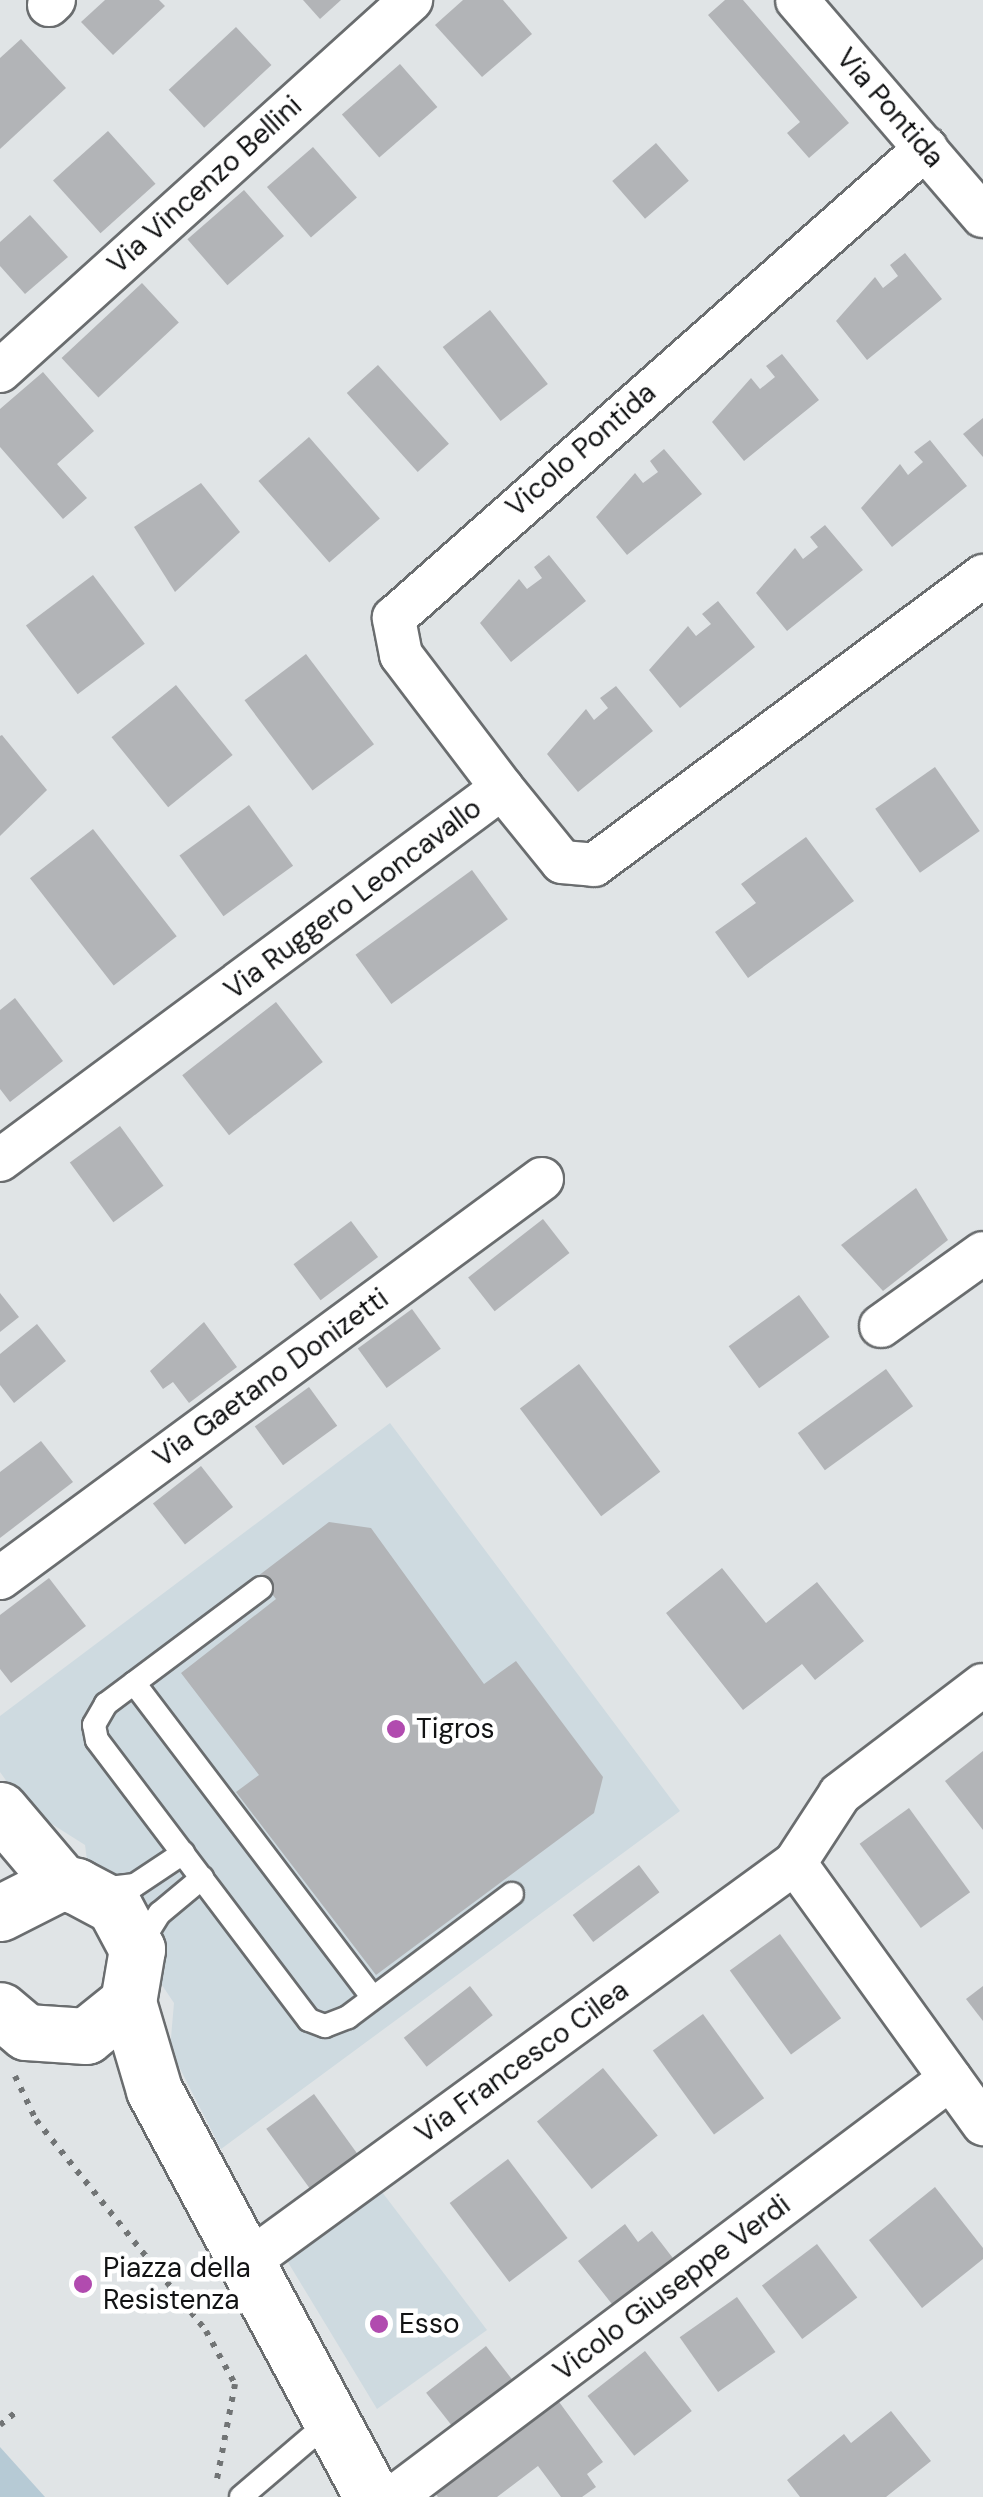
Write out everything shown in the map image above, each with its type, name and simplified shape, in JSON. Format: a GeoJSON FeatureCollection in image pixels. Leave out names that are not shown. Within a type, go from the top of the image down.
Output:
{"type":"FeatureCollection","features":[{"type":"Feature","properties":{"kind":"street","name":"Via Vincenzo Bellini"},"geometry":{"type":"LineString","coordinates":[[0,371],[410,0]]}},
{"type":"Feature","properties":{"kind":"street","name":"Via Pontida"},"geometry":{"type":"LineString","coordinates":[[797,0],[983,216]]}},
{"type":"Feature","properties":{"kind":"street","name":"Vicolo Pontida"},"geometry":{"type":"LineString","coordinates":[[502,788],[401,655],[394,618],[926,148]]}},
{"type":"Feature","properties":{"kind":"street","name":"Via Ruggero Leoncavallo"},"geometry":{"type":"LineString","coordinates":[[0,1160],[502,788],[562,862],[594,864],[983,576]]}},
{"type":"Feature","properties":{"kind":"street","name":"Via Gaetano Donizetti"},"geometry":{"type":"LineString","coordinates":[[0,1578],[542,1179]]}},
{"type":"Feature","properties":{"kind":"street"},"geometry":{"type":"LineString","coordinates":[[882,1326],[983,1253]]}},
{"type":"Feature","properties":{"kind":"street","name":"Via Francesco Cilea"},"geometry":{"type":"LineString","coordinates":[[243,2248],[795,1863],[840,1794],[983,1685]]}},
{"type":"Feature","properties":{"kind":"street"},"geometry":{"type":"LineString","coordinates":[[0,1810],[75,1886],[127,1922],[137,1949],[128,2002],[154,2090],[243,2248],[372,2497]]}},
{"type":"Feature","properties":{"kind":"street"},"geometry":{"type":"LineString","coordinates":[[795,1863],[983,2124]]}},
{"type":"Feature","properties":{"kind":"street"},"geometry":{"type":"LineString","coordinates":[[0,1913],[75,1886]]}},
{"type":"Feature","properties":{"kind":"street"},"geometry":{"type":"LineString","coordinates":[[4,2033],[75,2037],[103,2027],[128,2002]]}},
{"type":"Feature","properties":{"kind":"street"},"geometry":{"type":"LineString","coordinates":[[75,2037],[243,2248]]}},
{"type":"Feature","properties":{"kind":"street","name":"Vicolo Giuseppe Verdi"},"geometry":{"type":"LineString","coordinates":[[394,2497],[950,2079]]}},
{"type":"Feature","properties":{"kind":"lane"},"geometry":{"type":"LineString","coordinates":[[261,1588],[106,1704],[94,1725],[97,1740],[308,2020],[325,2026],[373,1998],[512,1894]]}},
{"type":"Feature","properties":{"kind":"lane"},"geometry":{"type":"LineString","coordinates":[[134,1683],[373,1998]]}},
{"type":"Feature","properties":{"kind":"lane"},"geometry":{"type":"LineString","coordinates":[[75,1886],[136,1885],[183,1853]]}},
{"type":"Feature","properties":{"kind":"lane"},"geometry":{"type":"LineString","coordinates":[[137,1949],[160,1913],[202,1878]]}},
{"type":"Feature","properties":{"kind":"lane"},"geometry":{"type":"LineString","coordinates":[[241,2497],[330,2420]]}},
{"type":"Feature","properties":{"kind":"path"},"geometry":{"type":"LineString","coordinates":[[4,2033],[11,2066],[36,2120],[206,2331],[235,2384],[215,2486],[220,2497]]}},
{"type":"Feature","properties":{"kind":"path"},"geometry":{"type":"LineString","coordinates":[[0,2425],[17,2411]]}},
{"type":"Feature","properties":{"kind":"shaded area"},"geometry":{"type":"Polygon","coordinates":[[[390,1423],[680,1811],[221,2149],[170,2049],[174,2003],[89,1876],[85,1845],[25,1807],[0,1772],[0,1716],[390,1423]]]}},
{"type":"Feature","properties":{"kind":"shaded area"},"geometry":{"type":"Polygon","coordinates":[[[379,2188],[487,2330],[377,2409],[286,2259],[379,2188]]]}},
{"type":"Feature","properties":{"kind":"shaded area"},"geometry":{"type":"Polygon","coordinates":[[[0,2447],[45,2497],[0,2497],[0,2447]]]}},
{"type":"Feature","properties":{"kind":"building"},"geometry":{"type":"Polygon","coordinates":[[[105,0],[159,0],[165,6],[113,55],[81,22],[105,0]]]}},
{"type":"Feature","properties":{"kind":"building"},"geometry":{"type":"Polygon","coordinates":[[[303,0],[341,0],[320,19],[303,0]]]}},
{"type":"Feature","properties":{"kind":"building"},"geometry":{"type":"Polygon","coordinates":[[[463,0],[503,0],[532,34],[482,77],[435,25],[463,0]]]}},
{"type":"Feature","properties":{"kind":"building"},"geometry":{"type":"Polygon","coordinates":[[[725,0],[743,0],[849,123],[809,158],[787,133],[800,122],[708,15],[725,0]]]}},
{"type":"Feature","properties":{"kind":"building"},"geometry":{"type":"Polygon","coordinates":[[[236,27],[271,65],[204,128],[169,90],[236,27]]]}},
{"type":"Feature","properties":{"kind":"building"},"geometry":{"type":"Polygon","coordinates":[[[21,39],[66,88],[0,149],[0,58],[21,39]]]}},
{"type":"Feature","properties":{"kind":"building"},"geometry":{"type":"Polygon","coordinates":[[[400,64],[437,107],[379,158],[342,115],[400,64]]]}},
{"type":"Feature","properties":{"kind":"building"},"geometry":{"type":"Polygon","coordinates":[[[108,131],[156,184],[101,233],[53,181],[108,131]]]}},
{"type":"Feature","properties":{"kind":"building"},"geometry":{"type":"Polygon","coordinates":[[[656,143],[689,181],[645,219],[612,181],[656,143]]]}},
{"type":"Feature","properties":{"kind":"building"},"geometry":{"type":"Polygon","coordinates":[[[313,147],[357,198],[311,238],[267,187],[313,147]]]}},
{"type":"Feature","properties":{"kind":"building"},"geometry":{"type":"Polygon","coordinates":[[[244,190],[284,236],[227,285],[187,239],[244,190]]]}},
{"type":"Feature","properties":{"kind":"building"},"geometry":{"type":"Polygon","coordinates":[[[30,215],[68,257],[25,294],[0,266],[0,242],[30,215]]]}},
{"type":"Feature","properties":{"kind":"building"},"geometry":{"type":"Polygon","coordinates":[[[905,253],[942,299],[867,360],[836,321],[875,277],[883,288],[898,276],[890,265],[905,253]]]}},
{"type":"Feature","properties":{"kind":"building"},"geometry":{"type":"Polygon","coordinates":[[[142,283],[179,322],[98,398],[62,358],[142,283]]]}},
{"type":"Feature","properties":{"kind":"building"},"geometry":{"type":"Polygon","coordinates":[[[490,310],[548,384],[501,421],[443,347],[490,310]]]}},
{"type":"Feature","properties":{"kind":"building"},"geometry":{"type":"Polygon","coordinates":[[[782,354],[819,400],[744,461],[712,422],[751,378],[760,389],[775,377],[766,366],[782,354]]]}},
{"type":"Feature","properties":{"kind":"building"},"geometry":{"type":"Polygon","coordinates":[[[378,365],[449,444],[418,472],[347,393],[378,365]]]}},
{"type":"Feature","properties":{"kind":"building"},"geometry":{"type":"Polygon","coordinates":[[[43,372],[94,431],[57,464],[87,498],[63,519],[0,447],[0,409],[43,372]]]}},
{"type":"Feature","properties":{"kind":"building"},"geometry":{"type":"Polygon","coordinates":[[[983,418],[983,457],[963,434],[983,418]]]}},
{"type":"Feature","properties":{"kind":"building"},"geometry":{"type":"Polygon","coordinates":[[[309,437],[380,519],[329,562],[258,481],[309,437]]]}},
{"type":"Feature","properties":{"kind":"building"},"geometry":{"type":"Polygon","coordinates":[[[930,440],[967,486],[892,547],[861,508],[900,464],[908,475],[923,462],[914,452],[930,440]]]}},
{"type":"Feature","properties":{"kind":"building"},"geometry":{"type":"Polygon","coordinates":[[[664,449],[702,494],[627,555],[596,517],[635,473],[643,483],[658,472],[650,461],[664,449]]]}},
{"type":"Feature","properties":{"kind":"building"},"geometry":{"type":"Polygon","coordinates":[[[201,483],[240,532],[175,592],[134,527],[201,483]]]}},
{"type":"Feature","properties":{"kind":"building"},"geometry":{"type":"Polygon","coordinates":[[[825,525],[863,570],[787,631],[756,593],[795,548],[803,559],[818,547],[810,537],[825,525]]]}},
{"type":"Feature","properties":{"kind":"building"},"geometry":{"type":"Polygon","coordinates":[[[549,555],[586,601],[511,662],[480,623],[519,579],[527,589],[542,578],[534,567],[549,555]]]}},
{"type":"Feature","properties":{"kind":"building"},"geometry":{"type":"Polygon","coordinates":[[[93,575],[145,644],[78,694],[26,626],[93,575]]]}},
{"type":"Feature","properties":{"kind":"building"},"geometry":{"type":"Polygon","coordinates":[[[718,601],[755,647],[680,708],[649,670],[688,626],[696,636],[711,624],[702,614],[718,601]]]}},
{"type":"Feature","properties":{"kind":"building"},"geometry":{"type":"Polygon","coordinates":[[[306,654],[374,744],[313,791],[245,700],[306,654]]]}},
{"type":"Feature","properties":{"kind":"building"},"geometry":{"type":"Polygon","coordinates":[[[176,685],[233,755],[168,807],[111,737],[176,685]]]}},
{"type":"Feature","properties":{"kind":"building"},"geometry":{"type":"Polygon","coordinates":[[[616,686],[653,731],[578,792],[547,754],[586,709],[594,720],[608,708],[600,698],[616,686]]]}},
{"type":"Feature","properties":{"kind":"building"},"geometry":{"type":"Polygon","coordinates":[[[0,736],[47,790],[0,836],[0,736]]]}},
{"type":"Feature","properties":{"kind":"building"},"geometry":{"type":"Polygon","coordinates":[[[935,767],[980,831],[920,873],[875,809],[935,767]]]}},
{"type":"Feature","properties":{"kind":"building"},"geometry":{"type":"Polygon","coordinates":[[[249,805],[293,866],[224,916],[179,856],[249,805]]]}},
{"type":"Feature","properties":{"kind":"building"},"geometry":{"type":"Polygon","coordinates":[[[93,829],[177,936],[114,985],[30,878],[93,829]]]}},
{"type":"Feature","properties":{"kind":"building"},"geometry":{"type":"Polygon","coordinates":[[[806,837],[854,901],[748,978],[715,932],[756,903],[741,884],[806,837]]]}},
{"type":"Feature","properties":{"kind":"building"},"geometry":{"type":"Polygon","coordinates":[[[472,870],[508,919],[391,1004],[356,955],[472,870]]]}},
{"type":"Feature","properties":{"kind":"building"},"geometry":{"type":"Polygon","coordinates":[[[15,998],[63,1061],[10,1102],[0,1089],[0,1010],[15,998]]]}},
{"type":"Feature","properties":{"kind":"building"},"geometry":{"type":"Polygon","coordinates":[[[276,1002],[323,1062],[229,1135],[182,1075],[276,1002]]]}},
{"type":"Feature","properties":{"kind":"building"},"geometry":{"type":"Polygon","coordinates":[[[120,1126],[163,1186],[113,1222],[70,1162],[120,1126]]]}},
{"type":"Feature","properties":{"kind":"building"},"geometry":{"type":"Polygon","coordinates":[[[916,1188],[948,1240],[883,1291],[841,1245],[916,1188]]]}},
{"type":"Feature","properties":{"kind":"building"},"geometry":{"type":"Polygon","coordinates":[[[543,1219],[569,1253],[495,1311],[468,1277],[543,1219]]]}},
{"type":"Feature","properties":{"kind":"building"},"geometry":{"type":"Polygon","coordinates":[[[351,1221],[378,1257],[321,1300],[293,1264],[351,1221]]]}},
{"type":"Feature","properties":{"kind":"building"},"geometry":{"type":"Polygon","coordinates":[[[0,1293],[19,1317],[0,1332],[0,1293]]]}},
{"type":"Feature","properties":{"kind":"building"},"geometry":{"type":"Polygon","coordinates":[[[799,1295],[830,1337],[759,1388],[729,1346],[799,1295]]]}},
{"type":"Feature","properties":{"kind":"building"},"geometry":{"type":"Polygon","coordinates":[[[412,1309],[441,1349],[387,1388],[358,1348],[412,1309]]]}},
{"type":"Feature","properties":{"kind":"building"},"geometry":{"type":"Polygon","coordinates":[[[204,1322],[237,1367],[189,1403],[173,1382],[163,1389],[150,1371],[204,1322]]]}},
{"type":"Feature","properties":{"kind":"building"},"geometry":{"type":"Polygon","coordinates":[[[37,1324],[66,1361],[14,1403],[0,1385],[0,1354],[37,1324]]]}},
{"type":"Feature","properties":{"kind":"building"},"geometry":{"type":"Polygon","coordinates":[[[579,1364],[660,1472],[601,1516],[520,1409],[579,1364]]]}},
{"type":"Feature","properties":{"kind":"building"},"geometry":{"type":"Polygon","coordinates":[[[886,1369],[913,1406],[825,1470],[798,1433],[886,1369]]]}},
{"type":"Feature","properties":{"kind":"building"},"geometry":{"type":"Polygon","coordinates":[[[309,1387],[337,1426],[283,1465],[255,1426],[309,1387]]]}},
{"type":"Feature","properties":{"kind":"building"},"geometry":{"type":"Polygon","coordinates":[[[41,1441],[73,1482],[0,1538],[0,1472],[41,1441]]]}},
{"type":"Feature","properties":{"kind":"building"},"geometry":{"type":"Polygon","coordinates":[[[201,1466],[233,1507],[185,1545],[153,1504],[201,1466]]]}},
{"type":"Feature","properties":{"kind":"building","name":"Tigros"},"geometry":{"type":"Polygon","coordinates":[[[329,1522],[371,1528],[484,1684],[516,1661],[603,1777],[594,1813],[376,1975],[236,1792],[259,1775],[181,1673],[276,1599],[258,1576],[329,1522]]]}},
{"type":"Feature","properties":{"kind":"building"},"geometry":{"type":"Polygon","coordinates":[[[722,1568],[766,1623],[817,1582],[864,1641],[815,1680],[802,1664],[743,1710],[666,1613],[722,1568]]]}},
{"type":"Feature","properties":{"kind":"building"},"geometry":{"type":"Polygon","coordinates":[[[49,1578],[86,1626],[11,1683],[0,1669],[0,1615],[49,1578]]]}},
{"type":"Feature","properties":{"kind":"building"},"geometry":{"type":"Polygon","coordinates":[[[983,1751],[983,1830],[945,1781],[983,1751]]]}},
{"type":"Feature","properties":{"kind":"building"},"geometry":{"type":"Polygon","coordinates":[[[909,1808],[970,1892],[921,1928],[860,1844],[909,1808]]]}},
{"type":"Feature","properties":{"kind":"building"},"geometry":{"type":"Polygon","coordinates":[[[639,1865],[659,1892],[593,1942],[573,1915],[639,1865]]]}},
{"type":"Feature","properties":{"kind":"building"},"geometry":{"type":"Polygon","coordinates":[[[780,1934],[841,2018],[791,2055],[730,1970],[780,1934]]]}},
{"type":"Feature","properties":{"kind":"building"},"geometry":{"type":"Polygon","coordinates":[[[470,1986],[493,2015],[427,2067],[404,2038],[470,1986]]]}},
{"type":"Feature","properties":{"kind":"building"},"geometry":{"type":"Polygon","coordinates":[[[983,1986],[983,2021],[966,1999],[983,1986]]]}},
{"type":"Feature","properties":{"kind":"building"},"geometry":{"type":"Polygon","coordinates":[[[703,2014],[764,2098],[714,2135],[653,2050],[703,2014]]]}},
{"type":"Feature","properties":{"kind":"building"},"geometry":{"type":"Polygon","coordinates":[[[603,2068],[658,2136],[592,2189],[537,2121],[603,2068]]]}},
{"type":"Feature","properties":{"kind":"building"},"geometry":{"type":"Polygon","coordinates":[[[314,2094],[358,2155],[310,2189],[266,2129],[314,2094]]]}},
{"type":"Feature","properties":{"kind":"building"},"geometry":{"type":"Polygon","coordinates":[[[508,2159],[568,2238],[509,2282],[450,2203],[508,2159]]]}},
{"type":"Feature","properties":{"kind":"building"},"geometry":{"type":"Polygon","coordinates":[[[935,2187],[983,2248],[983,2259],[922,2308],[869,2240],[935,2187]]]}},
{"type":"Feature","properties":{"kind":"building"},"geometry":{"type":"Polygon","coordinates":[[[625,2224],[638,2242],[652,2231],[679,2266],[619,2313],[578,2261],[625,2224]]]}},
{"type":"Feature","properties":{"kind":"building"},"geometry":{"type":"Polygon","coordinates":[[[817,2244],[857,2298],[802,2339],[762,2286],[817,2244]]]}},
{"type":"Feature","properties":{"kind":"building"},"geometry":{"type":"Polygon","coordinates":[[[737,2297],[775,2352],[718,2392],[680,2337],[737,2297]]]}},
{"type":"Feature","properties":{"kind":"building"},"geometry":{"type":"Polygon","coordinates":[[[486,2346],[518,2387],[458,2434],[426,2393],[486,2346]]]}},
{"type":"Feature","properties":{"kind":"building"},"geometry":{"type":"Polygon","coordinates":[[[645,2351],[692,2411],[634,2456],[587,2396],[645,2351]]]}},
{"type":"Feature","properties":{"kind":"building"},"geometry":{"type":"Polygon","coordinates":[[[554,2395],[603,2462],[587,2474],[596,2487],[582,2497],[561,2497],[538,2466],[497,2497],[438,2497],[431,2488],[554,2395]]]}},
{"type":"Feature","properties":{"kind":"building"},"geometry":{"type":"Polygon","coordinates":[[[891,2411],[931,2461],[886,2497],[800,2497],[787,2480],[844,2434],[851,2443],[891,2411]]]}},
{"type":"Feature","properties":{"kind":"place","name":"Tigros"},"geometry":{"type":"Point","coordinates":[396,1729]}},
{"type":"Feature","properties":{"kind":"place","name":"Piazza della Resistenza"},"geometry":{"type":"Point","coordinates":[83,2284]}},
{"type":"Feature","properties":{"kind":"place","name":"Esso"},"geometry":{"type":"Point","coordinates":[379,2324]}}]}
